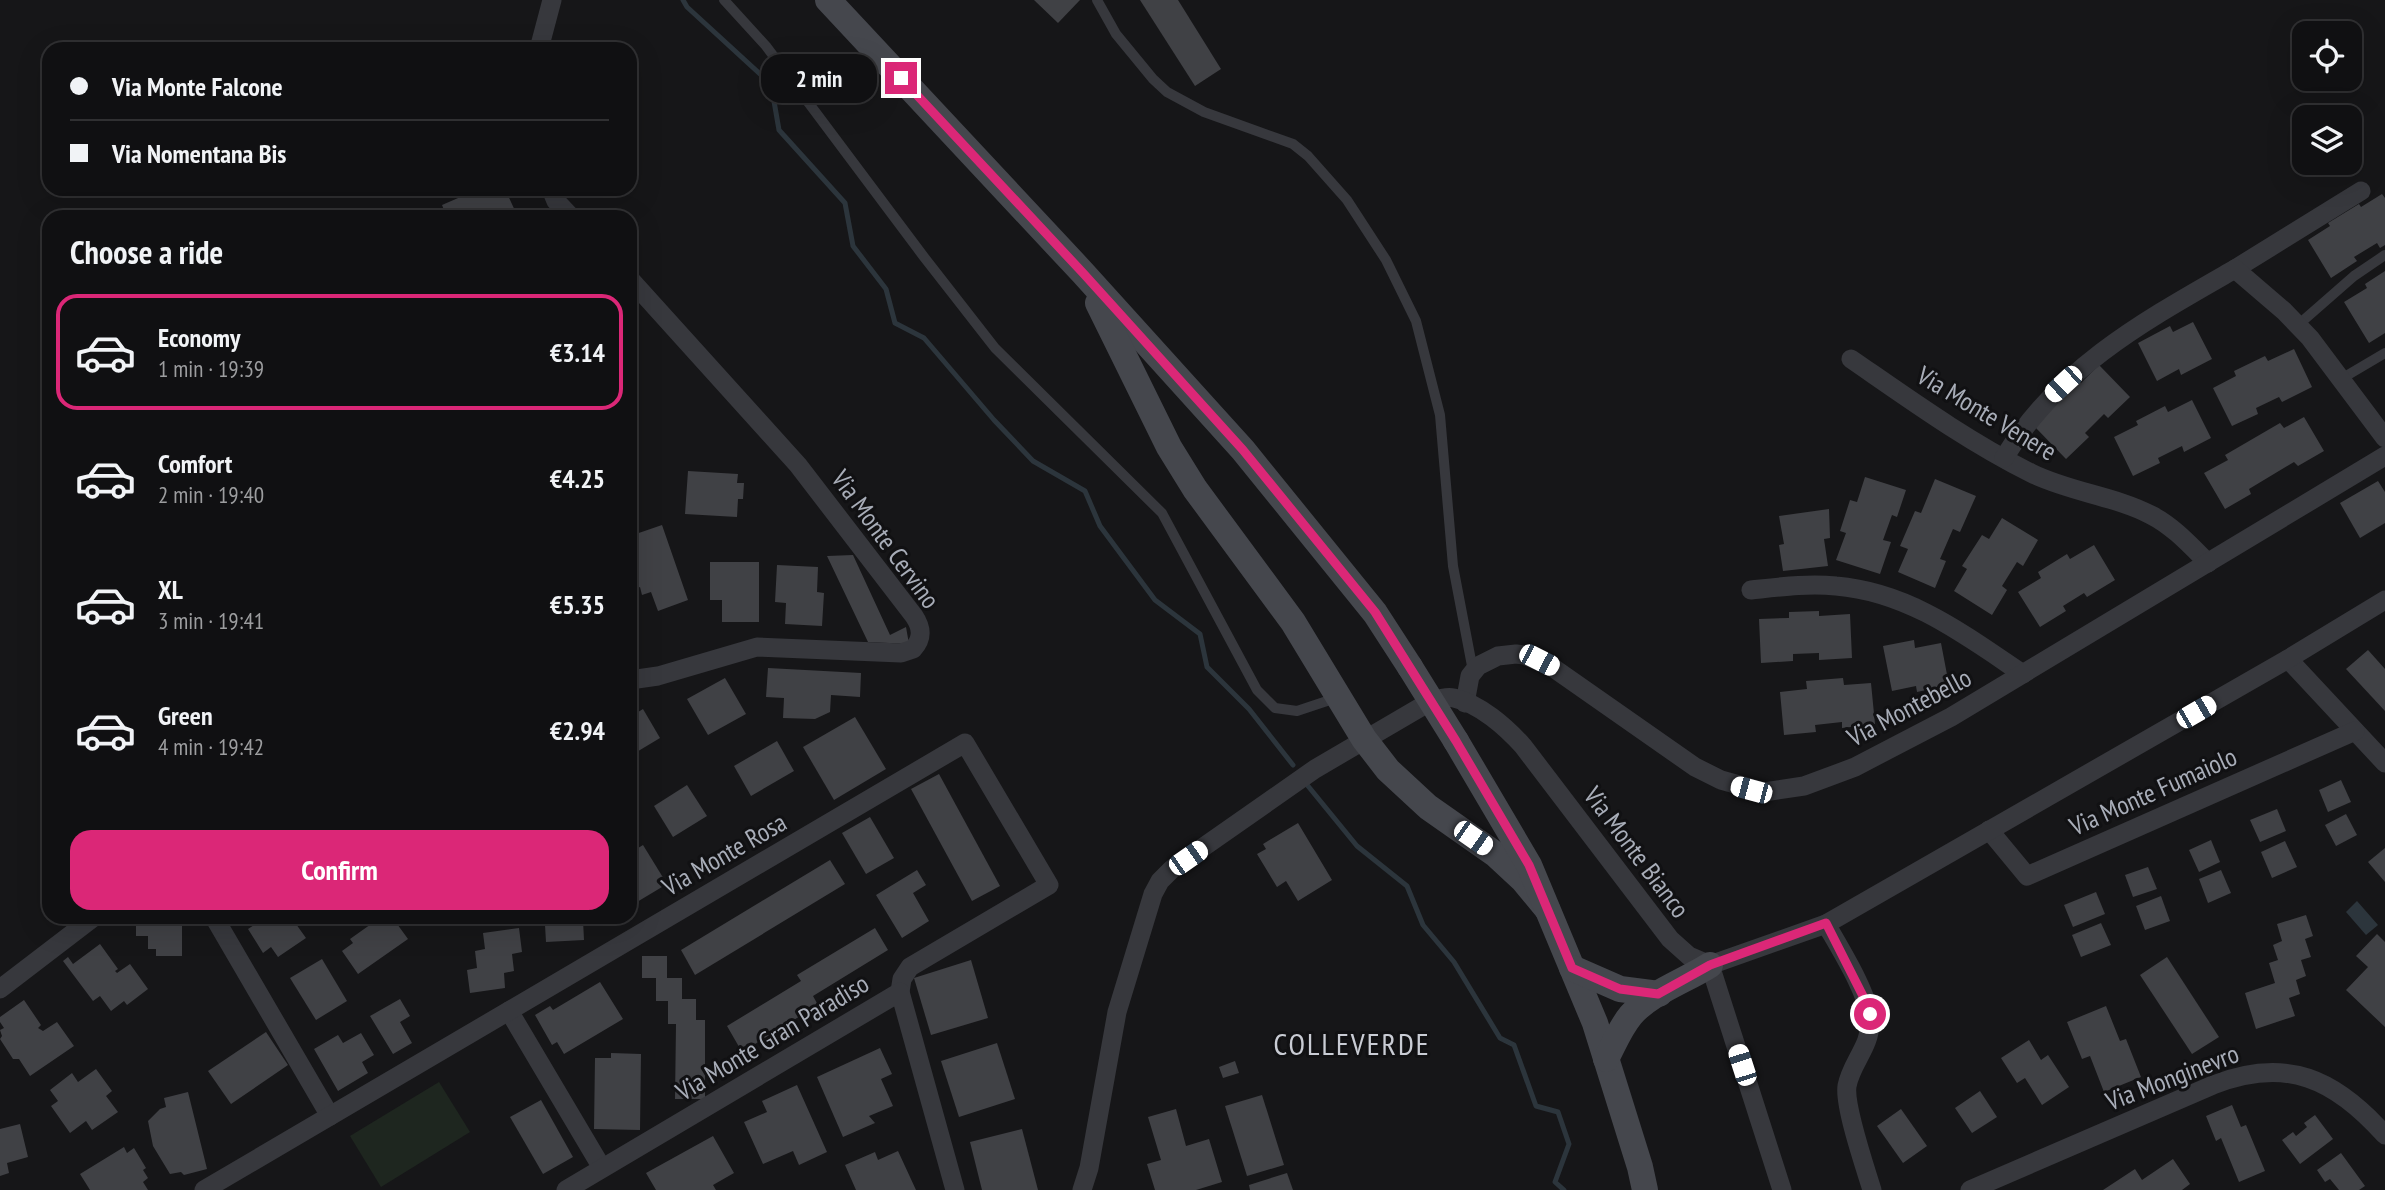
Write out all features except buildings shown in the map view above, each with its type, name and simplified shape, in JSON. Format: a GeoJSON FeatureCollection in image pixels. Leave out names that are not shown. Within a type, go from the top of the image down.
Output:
{"type":"FeatureCollection","features":[{"type":"Feature","properties":{"kind":"main road"},"geometry":{"type":"LineString","coordinates":[[828,0],[1083,273],[1243,450],[1375,612],[1456,741],[1529,865],[1595,1023],[1645,1190]]}},
{"type":"Feature","properties":{"kind":"main road"},"geometry":{"type":"LineString","coordinates":[[1083,273],[1169,447],[1195,489],[1293,622],[1364,739],[1388,770],[1428,807],[1495,854],[1523,880],[1547,909]]}},
{"type":"Feature","properties":{"kind":"main road"},"geometry":{"type":"LineString","coordinates":[[1606,1059],[1628,1018],[1658,994],[1710,965]]}},
{"type":"Feature","properties":{"kind":"main road"},"geometry":{"type":"LineString","coordinates":[[1572,968],[1620,989],[1658,994]]}},
{"type":"Feature","properties":{"kind":"street"},"geometry":{"type":"LineString","coordinates":[[541,42],[552,0]]}},
{"type":"Feature","properties":{"kind":"street"},"geometry":{"type":"LineString","coordinates":[[2004,458],[2022,428],[2037,410],[2097,355],[2143,323],[2361,191]]}},
{"type":"Feature","properties":{"kind":"street"},"geometry":{"type":"LineString","coordinates":[[554,196],[565,210]]}},
{"type":"Feature","properties":{"kind":"street"},"geometry":{"type":"LineString","coordinates":[[2235,269],[2298,325],[2385,438]]}},
{"type":"Feature","properties":{"kind":"street","name":"Via Monte Cervino"},"geometry":{"type":"LineString","coordinates":[[637,287],[798,465],[914,616],[921,635],[915,647],[906,652],[757,646],[637,681]]}},
{"type":"Feature","properties":{"kind":"street","name":"Via Monte Venere"},"geometry":{"type":"LineString","coordinates":[[1851,359],[1934,417],[2031,473],[2153,516],[2208,562]]}},
{"type":"Feature","properties":{"kind":"street","name":"Via Montebello"},"geometry":{"type":"LineString","coordinates":[[1473,672],[1485,662],[1506,654],[1539,660],[1695,767],[1735,786],[1769,792],[1804,786],[1855,767],[1936,726],[2385,456]]}},
{"type":"Feature","properties":{"kind":"street"},"geometry":{"type":"LineString","coordinates":[[1751,590],[1800,585],[1836,586],[1860,589],[1898,600],[1939,618],[2023,674]]}},
{"type":"Feature","properties":{"kind":"street"},"geometry":{"type":"LineString","coordinates":[[1783,1190],[1710,965],[1826,923],[2288,659],[2385,600]]}},
{"type":"Feature","properties":{"kind":"street"},"geometry":{"type":"LineString","coordinates":[[2288,659],[2385,763]]}},
{"type":"Feature","properties":{"kind":"street"},"geometry":{"type":"LineString","coordinates":[[1465,703],[1473,672]]}},
{"type":"Feature","properties":{"kind":"street","name":"Via Monte Bianco"},"geometry":{"type":"LineString","coordinates":[[1082,1190],[1089,1168],[1117,1012],[1153,894],[1160,881],[1219,835],[1315,769],[1426,704],[1441,698],[1453,698],[1504,724],[1670,939],[1689,956],[1710,965]]}},
{"type":"Feature","properties":{"kind":"street","name":"Via Monte Fumaiolo"},"geometry":{"type":"LineString","coordinates":[[1989,830],[2027,876],[2355,731]]}},
{"type":"Feature","properties":{"kind":"street","name":"Via Monte Rosa"},"geometry":{"type":"LineString","coordinates":[[204,1190],[965,743],[1049,885],[910,967],[902,979],[900,992]]}},
{"type":"Feature","properties":{"kind":"street"},"geometry":{"type":"LineString","coordinates":[[1826,923],[1870,1014],[1868,1039],[1852,1072],[1847,1093],[1872,1190]]}},
{"type":"Feature","properties":{"kind":"street"},"geometry":{"type":"LineString","coordinates":[[0,989],[85,924]]}},
{"type":"Feature","properties":{"kind":"street"},"geometry":{"type":"LineString","coordinates":[[218,924],[330,1115]]}},
{"type":"Feature","properties":{"kind":"street","name":"Via Monte Gran Paradiso"},"geometry":{"type":"LineString","coordinates":[[566,1190],[900,992],[955,1190]]}},
{"type":"Feature","properties":{"kind":"street"},"geometry":{"type":"LineString","coordinates":[[509,1011],[602,1168]]}},
{"type":"Feature","properties":{"kind":"street","name":"Via Monginevro"},"geometry":{"type":"LineString","coordinates":[[1970,1190],[2213,1085],[2258,1072],[2292,1074],[2328,1086],[2363,1110],[2385,1135]]}},
{"type":"Feature","properties":{"kind":"lane"},"geometry":{"type":"LineString","coordinates":[[724,0],[766,46],[995,348],[1162,513],[1257,691],[1275,708],[1297,711],[1338,697]]}},
{"type":"Feature","properties":{"kind":"lane"},"geometry":{"type":"LineString","coordinates":[[1097,0],[1116,34],[1167,92],[1204,112],[1293,145],[1308,156],[1347,200],[1387,260],[1416,321],[1440,415],[1453,566],[1473,672]]}},
{"type":"Feature","properties":{"kind":"lane"},"geometry":{"type":"LineString","coordinates":[[2298,325],[2354,276],[2385,255]]}},
{"type":"Feature","properties":{"kind":"lane"},"geometry":{"type":"LineString","coordinates":[[2341,379],[2385,353]]}},
{"type":"Feature","properties":{"kind":"shaded area"},"geometry":{"type":"Polygon","coordinates":[[[2357,901],[2378,925],[2366,935],[2346,912],[2357,901]]]}},
{"type":"Feature","properties":{"kind":"shaded area"},"geometry":{"type":"Polygon","coordinates":[[[439,1082],[470,1132],[381,1187],[350,1136],[439,1082]]]}},
{"type":"Feature","properties":{"kind":"waterway"},"geometry":{"type":"LineString","coordinates":[[683,0],[687,7],[771,84],[779,130],[845,203],[853,246],[886,289],[895,323],[924,338],[1033,461],[1085,491],[1100,526],[1155,600],[1200,634],[1207,667],[1249,709],[1293,765]]}},
{"type":"Feature","properties":{"kind":"waterway"},"geometry":{"type":"LineString","coordinates":[[1308,786],[1357,846],[1407,886],[1423,925],[1454,962],[1500,1038],[1514,1045],[1536,1106],[1558,1112],[1569,1144],[1555,1182],[1564,1190]]}},
{"type":"Feature","properties":{"kind":"district","name":"COLLEVERDE"},"geometry":{"type":"Point","coordinates":[1352,1043]}},
{"type":"Feature","properties":{"kind":"route"},"geometry":{"type":"LineString","coordinates":[[901,78],[1243,450],[1375,612],[1456,741],[1529,865],[1572,968],[1620,989],[1658,994],[1710,965],[1826,923],[1870,1014]]}}]}
